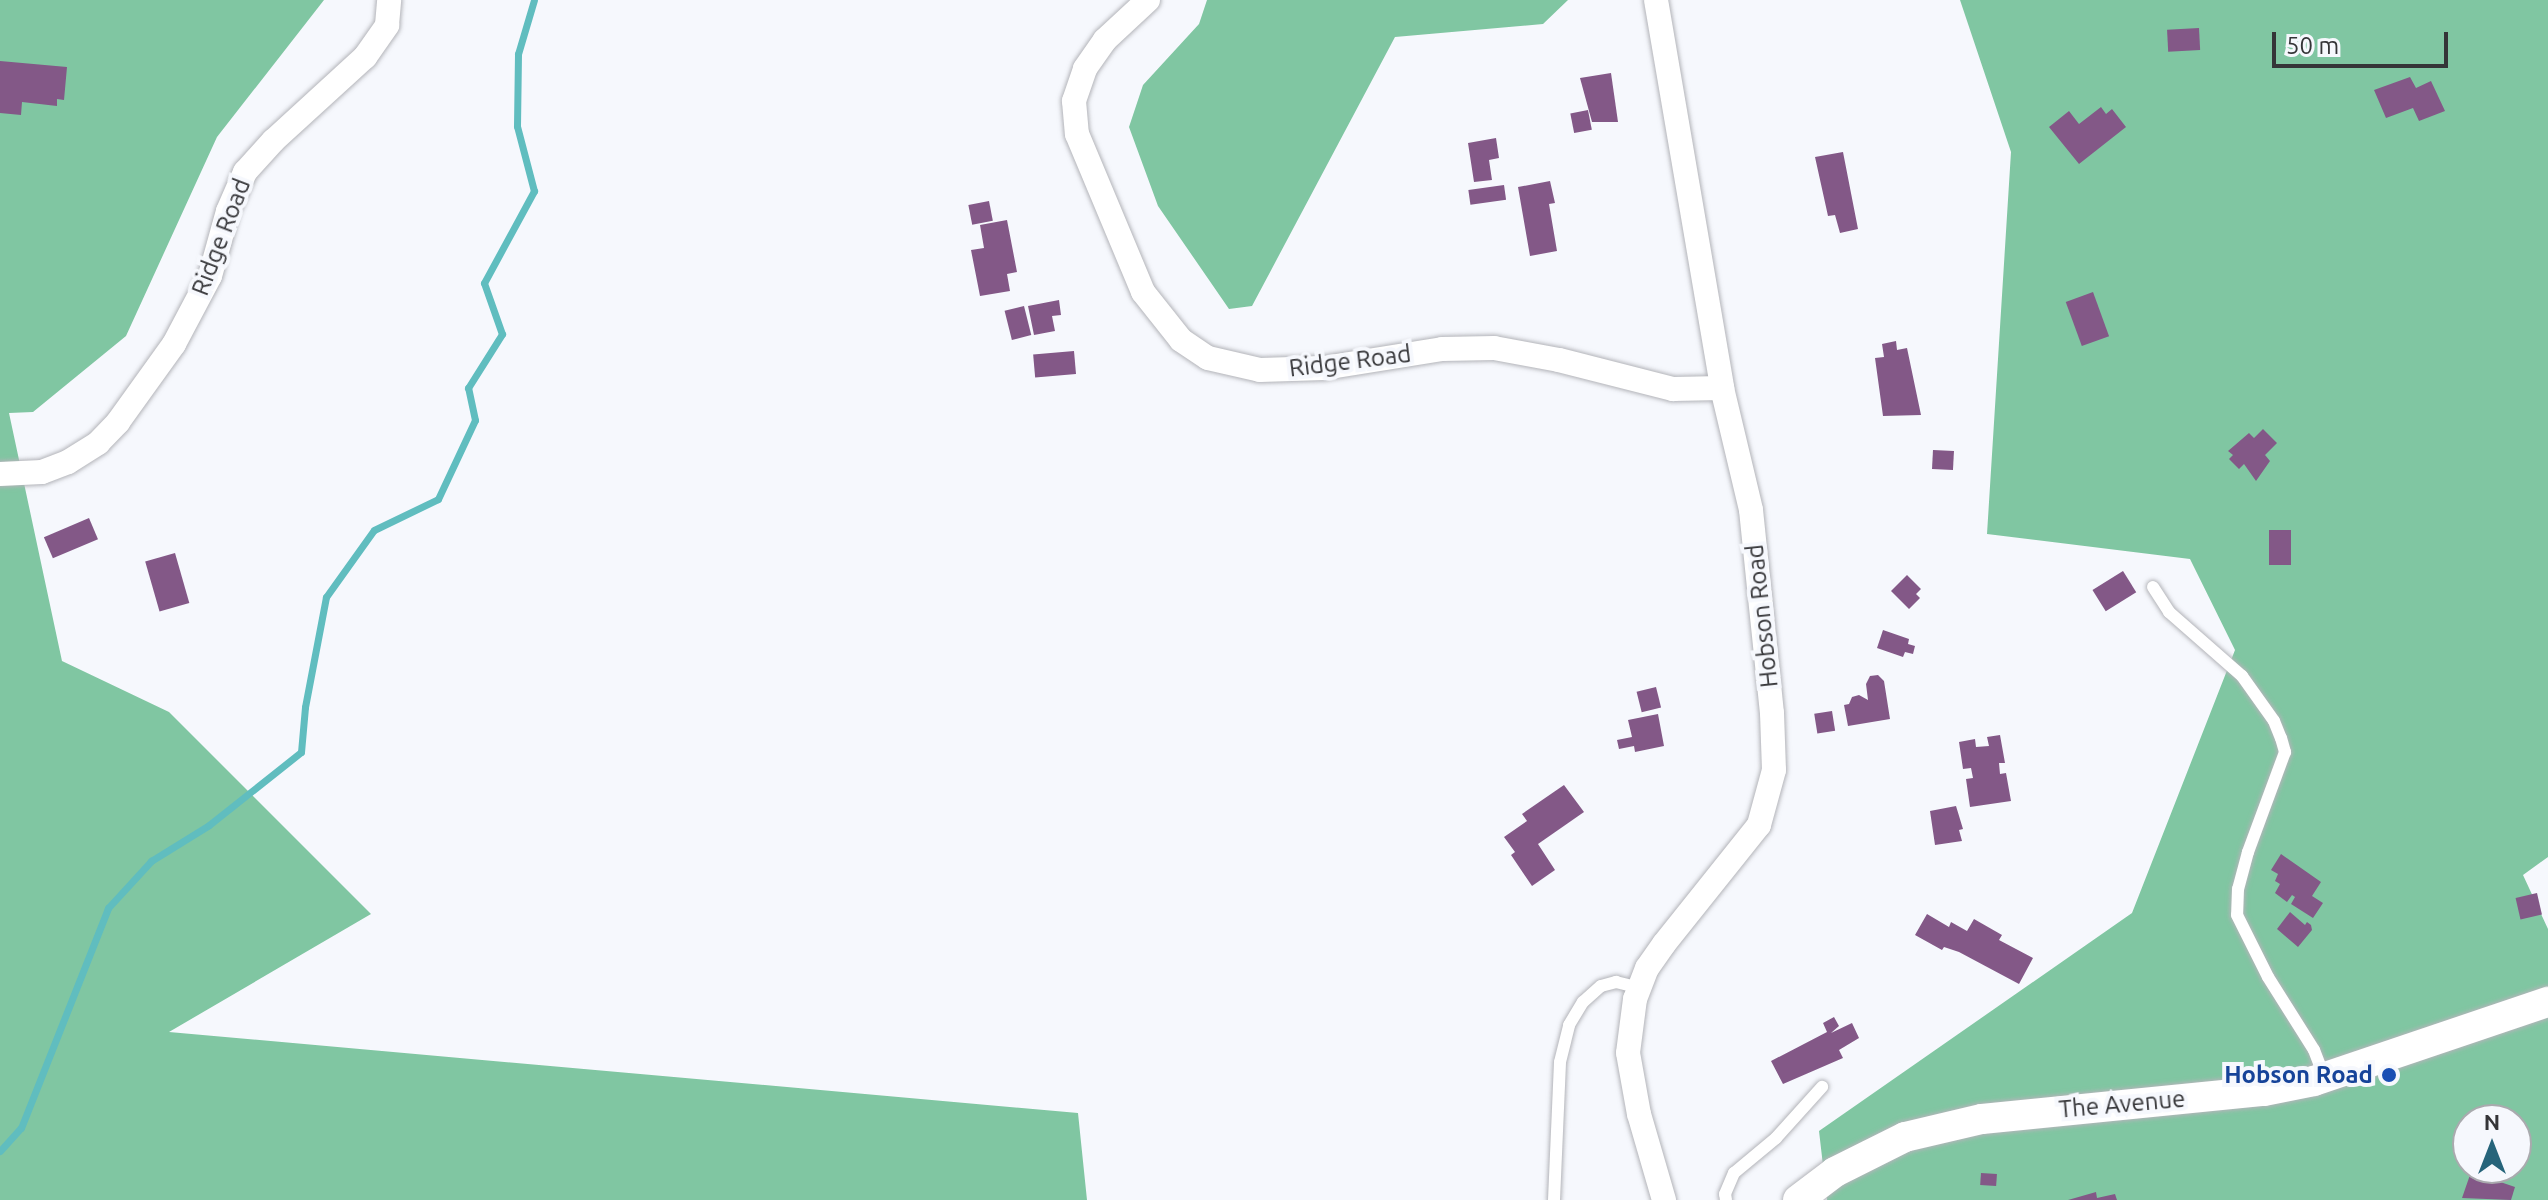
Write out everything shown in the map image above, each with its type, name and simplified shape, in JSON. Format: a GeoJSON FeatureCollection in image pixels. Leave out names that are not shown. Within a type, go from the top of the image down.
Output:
{"type":"FeatureCollection","features":[{"type":"Feature","properties":{"kind":"street","name":"Ridge Road"},"geometry":{"type":"LineString","coordinates":[[0,474],[42,472],[68,462],[98,443],[118,422],[174,344],[210,276],[228,211],[245,172],[273,141],[365,57],[387,25],[389,0]]}},
{"type":"Feature","properties":{"kind":"street","name":"Ridge Road"},"geometry":{"type":"LineString","coordinates":[[1148,0],[1105,40],[1085,69],[1074,101],[1077,134],[1143,292],[1181,340],[1208,358],[1260,370],[1324,368],[1442,349],[1494,348],[1559,360],[1673,389],[1722,388]]}},
{"type":"Feature","properties":{"kind":"street","name":"Hobson Road"},"geometry":{"type":"LineString","coordinates":[[1656,0],[1722,388],[1751,510],[1772,713],[1774,770],[1759,825],[1664,944],[1647,968],[1640,988],[1628,1053],[1639,1114],[1665,1198]]}},
{"type":"Feature","properties":{"kind":"street","name":"The Avenue"},"geometry":{"type":"LineString","coordinates":[[1798,1200],[1870,1152],[1905,1137],[1938,1128],[2027,1113],[2264,1091],[2325,1078],[2548,1002]]}},
{"type":"Feature","properties":{"kind":"lane"},"geometry":{"type":"LineString","coordinates":[[2153,587],[2169,612],[2242,676],[2274,721],[2281,738],[2285,752],[2248,852],[2238,889],[2237,915],[2268,977],[2314,1050],[2325,1078]]}},
{"type":"Feature","properties":{"kind":"lane"},"geometry":{"type":"LineString","coordinates":[[1554,1200],[1560,1062],[1569,1025],[1583,1002],[1601,986],[1616,982],[1640,988]]}},
{"type":"Feature","properties":{"kind":"lane"},"geometry":{"type":"LineString","coordinates":[[1726,1200],[1725,1194],[1734,1173],[1776,1138],[1822,1087]]}},
{"type":"Feature","properties":{"kind":"green space"},"geometry":{"type":"Polygon","coordinates":[[[0,0],[324,0],[217,137],[126,336],[33,412],[9,413],[62,661],[169,712],[371,914],[169,1032],[1078,1113],[1087,1200],[0,1200],[0,0]]]}},
{"type":"Feature","properties":{"kind":"green space"},"geometry":{"type":"Polygon","coordinates":[[[1207,0],[1568,0],[1543,24],[1395,37],[1252,306],[1229,309],[1158,206],[1129,127],[1143,85],[1199,24],[1207,0]]]}},
{"type":"Feature","properties":{"kind":"green space"},"geometry":{"type":"Polygon","coordinates":[[[1960,0],[2548,0],[2548,857],[2523,875],[2548,929],[2548,1200],[1827,1200],[1819,1131],[2132,913],[2235,650],[2190,559],[1987,534],[2011,152],[1960,0]]]}},
{"type":"Feature","properties":{"kind":"building"},"geometry":{"type":"Polygon","coordinates":[[[2199,28],[2200,50],[2168,52],[2167,30],[2199,28]]]}},
{"type":"Feature","properties":{"kind":"building"},"geometry":{"type":"Polygon","coordinates":[[[0,61],[67,67],[64,100],[57,99],[57,106],[22,102],[21,115],[0,113],[0,61]]]}},
{"type":"Feature","properties":{"kind":"building"},"geometry":{"type":"Polygon","coordinates":[[[1611,73],[1618,122],[1592,122],[1580,78],[1611,73]]]}},
{"type":"Feature","properties":{"kind":"building"},"geometry":{"type":"Polygon","coordinates":[[[2410,77],[2416,88],[2431,81],[2445,111],[2419,121],[2413,108],[2386,118],[2374,90],[2410,77]]]}},
{"type":"Feature","properties":{"kind":"building"},"geometry":{"type":"Polygon","coordinates":[[[2101,107],[2106,114],[2112,109],[2126,127],[2079,164],[2049,127],[2069,111],[2079,124],[2101,107]]]}},
{"type":"Feature","properties":{"kind":"building"},"geometry":{"type":"Polygon","coordinates":[[[1588,110],[1592,130],[1574,133],[1570,113],[1588,110]]]}},
{"type":"Feature","properties":{"kind":"building"},"geometry":{"type":"Polygon","coordinates":[[[1496,138],[1499,158],[1489,160],[1492,180],[1474,182],[1468,143],[1496,138]]]}},
{"type":"Feature","properties":{"kind":"building"},"geometry":{"type":"Polygon","coordinates":[[[1843,152],[1858,229],[1840,233],[1835,215],[1828,216],[1815,157],[1843,152]]]}},
{"type":"Feature","properties":{"kind":"building"},"geometry":{"type":"Polygon","coordinates":[[[1550,181],[1555,203],[1549,204],[1557,251],[1530,256],[1518,187],[1550,181]]]}},
{"type":"Feature","properties":{"kind":"building"},"geometry":{"type":"Polygon","coordinates":[[[1504,185],[1506,200],[1470,205],[1468,190],[1504,185]]]}},
{"type":"Feature","properties":{"kind":"building"},"geometry":{"type":"Polygon","coordinates":[[[989,201],[993,221],[972,225],[968,205],[989,201]]]}},
{"type":"Feature","properties":{"kind":"building"},"geometry":{"type":"Polygon","coordinates":[[[1007,220],[1017,272],[1007,274],[1010,291],[980,296],[971,250],[984,248],[980,225],[1007,220]]]}},
{"type":"Feature","properties":{"kind":"building"},"geometry":{"type":"Polygon","coordinates":[[[2093,292],[2109,336],[2082,346],[2066,302],[2093,292]]]}},
{"type":"Feature","properties":{"kind":"building"},"geometry":{"type":"Polygon","coordinates":[[[1059,300],[1061,315],[1052,316],[1055,331],[1034,335],[1028,306],[1059,300]]]}},
{"type":"Feature","properties":{"kind":"building"},"geometry":{"type":"Polygon","coordinates":[[[1024,306],[1031,335],[1012,340],[1005,311],[1024,306]]]}},
{"type":"Feature","properties":{"kind":"building"},"geometry":{"type":"Polygon","coordinates":[[[1896,341],[1897,350],[1907,348],[1921,415],[1883,416],[1875,358],[1884,357],[1882,344],[1896,341]]]}},
{"type":"Feature","properties":{"kind":"building"},"geometry":{"type":"Polygon","coordinates":[[[1074,351],[1076,374],[1035,377],[1033,355],[1074,351]]]}},
{"type":"Feature","properties":{"kind":"building"},"geometry":{"type":"Polygon","coordinates":[[[2263,429],[2277,443],[2265,455],[2270,461],[2256,481],[2244,464],[2239,469],[2229,459],[2233,455],[2228,451],[2249,433],[2254,438],[2263,429]]]}},
{"type":"Feature","properties":{"kind":"building"},"geometry":{"type":"Polygon","coordinates":[[[1933,450],[1954,451],[1953,470],[1932,469],[1933,450]]]}},
{"type":"Feature","properties":{"kind":"building"},"geometry":{"type":"Polygon","coordinates":[[[89,518],[98,539],[53,558],[44,537],[89,518]]]}},
{"type":"Feature","properties":{"kind":"building"},"geometry":{"type":"Polygon","coordinates":[[[2269,530],[2291,530],[2291,565],[2269,565],[2269,530]]]}},
{"type":"Feature","properties":{"kind":"building"},"geometry":{"type":"Polygon","coordinates":[[[175,553],[189,603],[160,612],[145,562],[175,553]]]}},
{"type":"Feature","properties":{"kind":"building"},"geometry":{"type":"Polygon","coordinates":[[[2123,571],[2136,592],[2106,611],[2092,590],[2123,571]]]}},
{"type":"Feature","properties":{"kind":"building"},"geometry":{"type":"Polygon","coordinates":[[[1907,575],[1921,589],[1916,594],[1920,598],[1909,609],[1891,591],[1907,575]]]}},
{"type":"Feature","properties":{"kind":"building"},"geometry":{"type":"Polygon","coordinates":[[[1883,630],[1909,639],[1908,644],[1915,646],[1913,654],[1905,652],[1903,657],[1877,648],[1883,630]]]}},
{"type":"Feature","properties":{"kind":"building"},"geometry":{"type":"Polygon","coordinates":[[[1878,675],[1884,681],[1890,719],[1848,726],[1844,705],[1859,695],[1868,700],[1866,684],[1870,676],[1878,675]]]}},
{"type":"Feature","properties":{"kind":"building"},"geometry":{"type":"Polygon","coordinates":[[[1656,687],[1661,707],[1642,712],[1637,692],[1656,687]]]}},
{"type":"Feature","properties":{"kind":"building"},"geometry":{"type":"Polygon","coordinates":[[[1832,711],[1835,731],[1817,734],[1814,714],[1832,711]]]}},
{"type":"Feature","properties":{"kind":"building"},"geometry":{"type":"Polygon","coordinates":[[[1658,714],[1664,746],[1635,752],[1634,746],[1619,749],[1617,740],[1632,737],[1628,720],[1658,714]]]}},
{"type":"Feature","properties":{"kind":"building"},"geometry":{"type":"Polygon","coordinates":[[[2000,735],[2005,763],[1999,763],[2000,774],[2006,773],[2011,801],[1970,807],[1966,779],[1973,778],[1971,768],[1963,769],[1959,742],[1975,739],[1976,747],[1989,746],[1987,737],[2000,735]]]}},
{"type":"Feature","properties":{"kind":"building"},"geometry":{"type":"Polygon","coordinates":[[[1564,785],[1584,812],[1538,844],[1555,870],[1532,886],[1511,855],[1515,852],[1504,837],[1527,821],[1522,814],[1564,785]]]}},
{"type":"Feature","properties":{"kind":"building"},"geometry":{"type":"Polygon","coordinates":[[[1956,806],[1963,829],[1959,830],[1962,841],[1935,845],[1930,811],[1956,806]]]}},
{"type":"Feature","properties":{"kind":"building"},"geometry":{"type":"Polygon","coordinates":[[[2281,854],[2321,882],[2312,896],[2323,903],[2313,918],[2291,904],[2295,897],[2292,895],[2287,902],[2275,893],[2280,884],[2275,881],[2278,874],[2271,870],[2281,854]]]}},
{"type":"Feature","properties":{"kind":"building"},"geometry":{"type":"Polygon","coordinates":[[[2537,893],[2542,914],[2521,919],[2516,898],[2537,893]]]}},
{"type":"Feature","properties":{"kind":"building"},"geometry":{"type":"Polygon","coordinates":[[[2290,912],[2305,925],[2307,922],[2311,925],[2312,930],[2298,947],[2277,929],[2290,912]]]}},
{"type":"Feature","properties":{"kind":"building"},"geometry":{"type":"Polygon","coordinates":[[[1927,914],[1949,927],[1951,922],[1967,931],[1974,919],[2002,935],[1999,940],[2033,958],[2019,984],[1959,952],[1944,947],[1942,950],[1915,935],[1927,914]]]}},
{"type":"Feature","properties":{"kind":"building"},"geometry":{"type":"Polygon","coordinates":[[[1834,1017],[1839,1026],[1831,1033],[1852,1023],[1859,1038],[1839,1050],[1843,1058],[1783,1084],[1771,1061],[1827,1032],[1823,1023],[1834,1017]]]}},
{"type":"Feature","properties":{"kind":"building"},"geometry":{"type":"Polygon","coordinates":[[[1981,1173],[1997,1174],[1996,1186],[1980,1185],[1981,1173]]]}},
{"type":"Feature","properties":{"kind":"building"},"geometry":{"type":"Polygon","coordinates":[[[2467,1184],[2506,1184],[2515,1187],[2511,1200],[2462,1198],[2467,1184]]]}},
{"type":"Feature","properties":{"kind":"building"},"geometry":{"type":"Polygon","coordinates":[[[2096,1192],[2097,1198],[2115,1194],[2117,1200],[2068,1200],[2096,1192]]]}},
{"type":"Feature","properties":{"kind":"waterway"},"geometry":{"type":"LineString","coordinates":[[0,1151],[21,1128],[108,908],[151,861],[209,825],[301,752],[305,707],[326,597],[374,530],[438,499],[475,420],[468,388],[502,334],[484,283],[534,191],[517,126],[518,54],[534,0]]}},
{"type":"Feature","properties":{"kind":"place","name":"Hobson Road"},"geometry":{"type":"Point","coordinates":[2389,1075]}}]}
